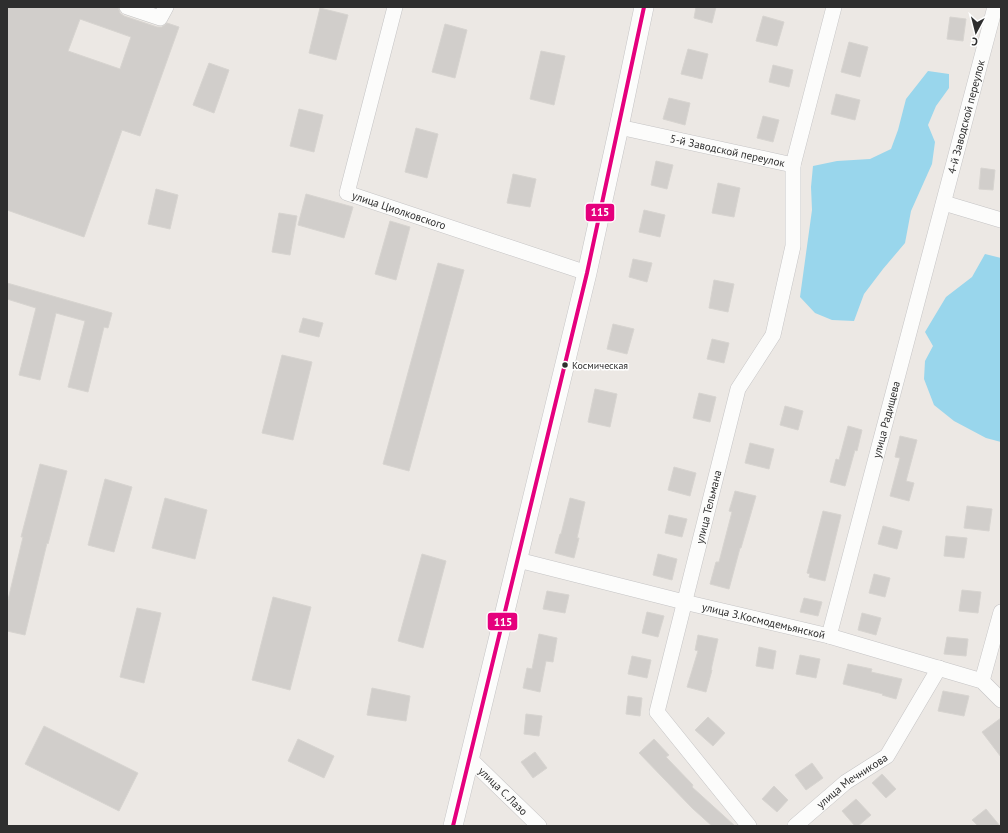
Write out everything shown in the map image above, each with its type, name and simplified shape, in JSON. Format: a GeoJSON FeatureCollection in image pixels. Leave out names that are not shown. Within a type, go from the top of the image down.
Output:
{"type":"FeatureCollection","features":[{"type":"Feature","properties":{"kind":"street"},"geometry":{"type":"LineString","coordinates":[[126,7],[160,18],[166,7]]}},
{"type":"Feature","properties":{"kind":"street","name":"улица Циолковского"},"geometry":{"type":"LineString","coordinates":[[395,7],[347,193],[587,273]]}},
{"type":"Feature","properties":{"kind":"street","name":"улица С.Лазо"},"geometry":{"type":"LineString","coordinates":[[539,826],[470,759],[587,273],[644,7]]}},
{"type":"Feature","properties":{"kind":"street","name":"5-й Заводской переулок"},"geometry":{"type":"LineString","coordinates":[[619,127],[793,165],[834,7]]}},
{"type":"Feature","properties":{"kind":"street","name":"4-й Заводской переулок"},"geometry":{"type":"LineString","coordinates":[[944,203],[995,7]]}},
{"type":"Feature","properties":{"kind":"street","name":"улица Тельмана"},"geometry":{"type":"LineString","coordinates":[[749,826],[657,712],[738,389],[772,335],[793,246],[793,165]]}},
{"type":"Feature","properties":{"kind":"street"},"geometry":{"type":"LineString","coordinates":[[944,203],[1001,220]]}},
{"type":"Feature","properties":{"kind":"street","name":"улица Радищева"},"geometry":{"type":"LineString","coordinates":[[829,636],[944,203]]}},
{"type":"Feature","properties":{"kind":"street","name":"улица З.Космодемьянской"},"geometry":{"type":"LineString","coordinates":[[518,560],[684,602],[829,636],[982,681],[1001,700]]}},
{"type":"Feature","properties":{"kind":"street"},"geometry":{"type":"LineString","coordinates":[[982,681],[1001,612]]}},
{"type":"Feature","properties":{"kind":"street","name":"улица Мечникова"},"geometry":{"type":"LineString","coordinates":[[795,826],[846,782],[886,756],[939,668]]}},
{"type":"Feature","properties":{"kind":"street"},"geometry":{"type":"LineString","coordinates":[[453,826],[470,759]]}},
{"type":"Feature","properties":{"kind":"water"},"geometry":{"type":"Polygon","coordinates":[[[928,71],[949,74],[949,88],[936,106],[928,125],[935,142],[932,164],[911,211],[905,243],[864,294],[854,321],[832,320],[815,313],[800,297],[812,210],[811,187],[813,166],[837,161],[870,159],[891,149],[898,130],[906,99],[928,71]]]}},
{"type":"Feature","properties":{"kind":"water"},"geometry":{"type":"Polygon","coordinates":[[[985,254],[1001,258],[1001,442],[986,438],[954,421],[934,405],[924,379],[925,361],[933,346],[925,332],[946,297],[972,277],[985,254]]]}},
{"type":"Feature","properties":{"kind":"building"},"geometry":{"type":"Polygon","coordinates":[[[7,7],[118,7],[120,13],[124,16],[157,27],[162,27],[167,23],[179,27],[140,136],[122,130],[84,237],[7,210],[7,7]],[[80,19],[68,51],[120,69],[131,37],[80,19]]]}},
{"type":"Feature","properties":{"kind":"building"},"geometry":{"type":"Polygon","coordinates":[[[696,7],[716,7],[712,23],[694,18],[696,7]]]}},
{"type":"Feature","properties":{"kind":"building"},"geometry":{"type":"Polygon","coordinates":[[[320,8],[348,15],[336,60],[309,53],[320,8]]]}},
{"type":"Feature","properties":{"kind":"building"},"geometry":{"type":"Polygon","coordinates":[[[763,16],[784,22],[777,46],[756,41],[763,16]]]}},
{"type":"Feature","properties":{"kind":"building"},"geometry":{"type":"Polygon","coordinates":[[[950,17],[966,19],[963,41],[947,39],[950,17]]]}},
{"type":"Feature","properties":{"kind":"building"},"geometry":{"type":"Polygon","coordinates":[[[445,24],[467,30],[455,78],[432,72],[445,24]]]}},
{"type":"Feature","properties":{"kind":"building"},"geometry":{"type":"Polygon","coordinates":[[[849,42],[868,47],[860,77],[841,72],[849,42]]]}},
{"type":"Feature","properties":{"kind":"building"},"geometry":{"type":"Polygon","coordinates":[[[688,49],[708,54],[702,79],[681,74],[688,49]]]}},
{"type":"Feature","properties":{"kind":"building"},"geometry":{"type":"Polygon","coordinates":[[[541,51],[565,56],[554,105],[530,99],[541,51]]]}},
{"type":"Feature","properties":{"kind":"building"},"geometry":{"type":"Polygon","coordinates":[[[209,63],[229,70],[214,113],[193,105],[209,63]]]}},
{"type":"Feature","properties":{"kind":"building"},"geometry":{"type":"Polygon","coordinates":[[[773,65],[793,70],[789,87],[769,82],[773,65]]]}},
{"type":"Feature","properties":{"kind":"building"},"geometry":{"type":"Polygon","coordinates":[[[836,94],[860,100],[855,120],[831,114],[836,94]]]}},
{"type":"Feature","properties":{"kind":"building"},"geometry":{"type":"Polygon","coordinates":[[[669,98],[690,103],[685,125],[663,119],[669,98]]]}},
{"type":"Feature","properties":{"kind":"building"},"geometry":{"type":"Polygon","coordinates":[[[299,109],[323,115],[314,152],[290,146],[299,109]]]}},
{"type":"Feature","properties":{"kind":"building"},"geometry":{"type":"Polygon","coordinates":[[[763,116],[779,120],[773,142],[757,138],[763,116]]]}},
{"type":"Feature","properties":{"kind":"building"},"geometry":{"type":"Polygon","coordinates":[[[416,128],[438,134],[427,178],[405,172],[416,128]]]}},
{"type":"Feature","properties":{"kind":"building"},"geometry":{"type":"Polygon","coordinates":[[[656,161],[673,165],[667,189],[651,185],[656,161]]]}},
{"type":"Feature","properties":{"kind":"building"},"geometry":{"type":"Polygon","coordinates":[[[981,168],[995,170],[993,190],[979,189],[981,168]]]}},
{"type":"Feature","properties":{"kind":"building"},"geometry":{"type":"Polygon","coordinates":[[[513,174],[536,179],[530,207],[507,203],[513,174]]]}},
{"type":"Feature","properties":{"kind":"building"},"geometry":{"type":"Polygon","coordinates":[[[718,183],[740,188],[734,217],[712,213],[718,183]]]}},
{"type":"Feature","properties":{"kind":"building"},"geometry":{"type":"Polygon","coordinates":[[[156,189],[178,195],[170,229],[148,224],[156,189]]]}},
{"type":"Feature","properties":{"kind":"building"},"geometry":{"type":"Polygon","coordinates":[[[306,194],[353,207],[344,238],[298,225],[306,194]]]}},
{"type":"Feature","properties":{"kind":"building"},"geometry":{"type":"Polygon","coordinates":[[[644,210],[665,215],[660,237],[639,232],[644,210]]]}},
{"type":"Feature","properties":{"kind":"building"},"geometry":{"type":"Polygon","coordinates":[[[279,213],[297,216],[290,255],[272,252],[279,213]]]}},
{"type":"Feature","properties":{"kind":"building"},"geometry":{"type":"Polygon","coordinates":[[[390,221],[410,227],[396,280],[375,274],[390,221]]]}},
{"type":"Feature","properties":{"kind":"building"},"geometry":{"type":"Polygon","coordinates":[[[633,259],[652,263],[647,282],[629,277],[633,259]]]}},
{"type":"Feature","properties":{"kind":"building"},"geometry":{"type":"Polygon","coordinates":[[[438,263],[464,270],[409,471],[383,464],[438,263]]]}},
{"type":"Feature","properties":{"kind":"building"},"geometry":{"type":"Polygon","coordinates":[[[714,280],[734,284],[728,312],[709,308],[714,280]]]}},
{"type":"Feature","properties":{"kind":"building"},"geometry":{"type":"Polygon","coordinates":[[[7,283],[112,313],[108,328],[104,327],[88,392],[68,387],[85,321],[56,313],[40,380],[19,375],[36,308],[7,299],[7,283]]]}},
{"type":"Feature","properties":{"kind":"building"},"geometry":{"type":"Polygon","coordinates":[[[303,318],[323,323],[319,337],[299,332],[303,318]]]}},
{"type":"Feature","properties":{"kind":"building"},"geometry":{"type":"Polygon","coordinates":[[[613,324],[634,329],[627,354],[607,349],[613,324]]]}},
{"type":"Feature","properties":{"kind":"building"},"geometry":{"type":"Polygon","coordinates":[[[712,339],[729,343],[724,363],[707,359],[712,339]]]}},
{"type":"Feature","properties":{"kind":"building"},"geometry":{"type":"Polygon","coordinates":[[[282,355],[312,362],[293,440],[262,433],[282,355]]]}},
{"type":"Feature","properties":{"kind":"building"},"geometry":{"type":"Polygon","coordinates":[[[595,389],[617,394],[610,427],[588,422],[595,389]]]}},
{"type":"Feature","properties":{"kind":"building"},"geometry":{"type":"Polygon","coordinates":[[[699,393],[716,397],[710,422],[693,418],[699,393]]]}},
{"type":"Feature","properties":{"kind":"building"},"geometry":{"type":"Polygon","coordinates":[[[785,406],[803,411],[798,430],[780,425],[785,406]]]}},
{"type":"Feature","properties":{"kind":"building"},"geometry":{"type":"Polygon","coordinates":[[[848,426],[862,430],[857,451],[855,450],[845,486],[830,482],[836,459],[839,460],[848,426]]]}},
{"type":"Feature","properties":{"kind":"building"},"geometry":{"type":"Polygon","coordinates":[[[900,436],[917,440],[906,481],[914,483],[909,501],[890,496],[900,458],[895,457],[900,436]]]}},
{"type":"Feature","properties":{"kind":"building"},"geometry":{"type":"Polygon","coordinates":[[[750,443],[774,449],[769,469],[745,463],[750,443]]]}},
{"type":"Feature","properties":{"kind":"building"},"geometry":{"type":"Polygon","coordinates":[[[40,464],[67,471],[48,544],[47,543],[25,635],[7,631],[7,604],[23,537],[21,537],[40,464]]]}},
{"type":"Feature","properties":{"kind":"building"},"geometry":{"type":"Polygon","coordinates":[[[674,467],[696,473],[690,496],[668,490],[674,467]]]}},
{"type":"Feature","properties":{"kind":"building"},"geometry":{"type":"Polygon","coordinates":[[[105,479],[132,487],[114,552],[88,545],[105,479]]]}},
{"type":"Feature","properties":{"kind":"building"},"geometry":{"type":"Polygon","coordinates":[[[735,491],[756,496],[729,589],[710,584],[716,562],[719,562],[732,512],[729,511],[735,491]]]}},
{"type":"Feature","properties":{"kind":"building"},"geometry":{"type":"Polygon","coordinates":[[[165,498],[207,510],[195,559],[152,548],[165,498]]]}},
{"type":"Feature","properties":{"kind":"building"},"geometry":{"type":"Polygon","coordinates":[[[570,498],[585,502],[574,558],[555,553],[570,498]]]}},
{"type":"Feature","properties":{"kind":"building"},"geometry":{"type":"Polygon","coordinates":[[[967,506],[992,509],[989,531],[964,528],[967,506]]]}},
{"type":"Feature","properties":{"kind":"building"},"geometry":{"type":"Polygon","coordinates":[[[823,511],[841,515],[825,581],[809,577],[810,574],[807,573],[823,511]]]}},
{"type":"Feature","properties":{"kind":"building"},"geometry":{"type":"Polygon","coordinates":[[[669,515],[687,519],[682,537],[665,533],[669,515]]]}},
{"type":"Feature","properties":{"kind":"building"},"geometry":{"type":"Polygon","coordinates":[[[883,526],[902,531],[897,549],[878,544],[883,526]]]}},
{"type":"Feature","properties":{"kind":"building"},"geometry":{"type":"Polygon","coordinates":[[[946,536],[967,538],[964,558],[944,556],[946,536]]]}},
{"type":"Feature","properties":{"kind":"building"},"geometry":{"type":"Polygon","coordinates":[[[422,554],[446,561],[423,648],[398,641],[422,554]]]}},
{"type":"Feature","properties":{"kind":"building"},"geometry":{"type":"Polygon","coordinates":[[[658,554],[677,559],[672,580],[653,575],[658,554]]]}},
{"type":"Feature","properties":{"kind":"building"},"geometry":{"type":"Polygon","coordinates":[[[874,574],[890,578],[885,597],[869,593],[874,574]]]}},
{"type":"Feature","properties":{"kind":"building"},"geometry":{"type":"Polygon","coordinates":[[[962,590],[981,592],[978,613],[959,611],[962,590]]]}},
{"type":"Feature","properties":{"kind":"building"},"geometry":{"type":"Polygon","coordinates":[[[547,591],[569,595],[565,613],[543,609],[547,591]]]}},
{"type":"Feature","properties":{"kind":"building"},"geometry":{"type":"Polygon","coordinates":[[[273,597],[311,607],[290,690],[252,680],[273,597]]]}},
{"type":"Feature","properties":{"kind":"building"},"geometry":{"type":"Polygon","coordinates":[[[804,598],[822,602],[818,616],[800,612],[804,598]]]}},
{"type":"Feature","properties":{"kind":"building"},"geometry":{"type":"Polygon","coordinates":[[[137,608],[161,613],[144,683],[120,677],[137,608]]]}},
{"type":"Feature","properties":{"kind":"building"},"geometry":{"type":"Polygon","coordinates":[[[647,612],[664,616],[658,637],[642,633],[647,612]]]}},
{"type":"Feature","properties":{"kind":"building"},"geometry":{"type":"Polygon","coordinates":[[[862,613],[881,618],[876,635],[858,630],[862,613]]]}},
{"type":"Feature","properties":{"kind":"building"},"geometry":{"type":"Polygon","coordinates":[[[539,634],[557,638],[553,662],[546,661],[540,692],[523,688],[527,668],[532,669],[539,634]]]}},
{"type":"Feature","properties":{"kind":"building"},"geometry":{"type":"Polygon","coordinates":[[[698,635],[718,639],[706,692],[687,687],[698,651],[695,650],[698,635]]]}},
{"type":"Feature","properties":{"kind":"building"},"geometry":{"type":"Polygon","coordinates":[[[947,637],[968,639],[966,656],[944,654],[947,637]]]}},
{"type":"Feature","properties":{"kind":"building"},"geometry":{"type":"Polygon","coordinates":[[[759,647],[776,651],[773,669],[756,666],[759,647]]]}},
{"type":"Feature","properties":{"kind":"building"},"geometry":{"type":"Polygon","coordinates":[[[800,655],[820,659],[816,678],[796,674],[800,655]]]}},
{"type":"Feature","properties":{"kind":"building"},"geometry":{"type":"Polygon","coordinates":[[[632,656],[651,660],[647,678],[628,674],[632,656]]]}},
{"type":"Feature","properties":{"kind":"building"},"geometry":{"type":"Polygon","coordinates":[[[848,664],[872,669],[871,672],[902,679],[896,699],[882,695],[883,694],[843,684],[848,664]]]}},
{"type":"Feature","properties":{"kind":"building"},"geometry":{"type":"Polygon","coordinates":[[[372,688],[410,696],[406,721],[367,715],[372,688]]]}},
{"type":"Feature","properties":{"kind":"building"},"geometry":{"type":"Polygon","coordinates":[[[943,691],[969,696],[964,716],[938,711],[943,691]]]}},
{"type":"Feature","properties":{"kind":"building"},"geometry":{"type":"Polygon","coordinates":[[[628,696],[642,698],[640,716],[626,714],[628,696]]]}},
{"type":"Feature","properties":{"kind":"building"},"geometry":{"type":"Polygon","coordinates":[[[526,714],[542,716],[539,736],[524,734],[526,714]]]}},
{"type":"Feature","properties":{"kind":"building"},"geometry":{"type":"Polygon","coordinates":[[[708,717],[725,733],[713,746],[695,730],[708,717]]]}},
{"type":"Feature","properties":{"kind":"building"},"geometry":{"type":"Polygon","coordinates":[[[1001,718],[1001,757],[982,732],[1001,718]]]}},
{"type":"Feature","properties":{"kind":"building"},"geometry":{"type":"Polygon","coordinates":[[[44,726],[138,773],[119,811],[25,764],[44,726]]]}},
{"type":"Feature","properties":{"kind":"building"},"geometry":{"type":"Polygon","coordinates":[[[298,739],[334,756],[324,778],[288,761],[298,739]]]}},
{"type":"Feature","properties":{"kind":"building"},"geometry":{"type":"Polygon","coordinates":[[[654,739],[669,755],[666,757],[693,785],[692,787],[735,826],[712,826],[692,808],[639,753],[654,739]]]}},
{"type":"Feature","properties":{"kind":"building"},"geometry":{"type":"Polygon","coordinates":[[[535,752],[547,768],[533,778],[521,762],[535,752]]]}},
{"type":"Feature","properties":{"kind":"building"},"geometry":{"type":"Polygon","coordinates":[[[812,763],[823,778],[806,790],[795,775],[812,763]]]}},
{"type":"Feature","properties":{"kind":"building"},"geometry":{"type":"Polygon","coordinates":[[[882,774],[896,789],[886,798],[872,783],[882,774]]]}},
{"type":"Feature","properties":{"kind":"building"},"geometry":{"type":"Polygon","coordinates":[[[774,786],[788,800],[777,812],[762,799],[774,786]]]}},
{"type":"Feature","properties":{"kind":"building"},"geometry":{"type":"Polygon","coordinates":[[[856,799],[871,815],[858,826],[855,826],[842,811],[856,799]]]}},
{"type":"Feature","properties":{"kind":"building"},"geometry":{"type":"Polygon","coordinates":[[[986,809],[1000,826],[978,826],[972,820],[986,809]]]}},
{"type":"Feature","properties":{"kind":"transit line","name":"115"},"geometry":{"type":"LineString","coordinates":[[453,826],[587,273],[644,7]]}},
{"type":"Feature","properties":{"kind":"place","name":"Космическая"},"geometry":{"type":"Point","coordinates":[565,365]}}]}
